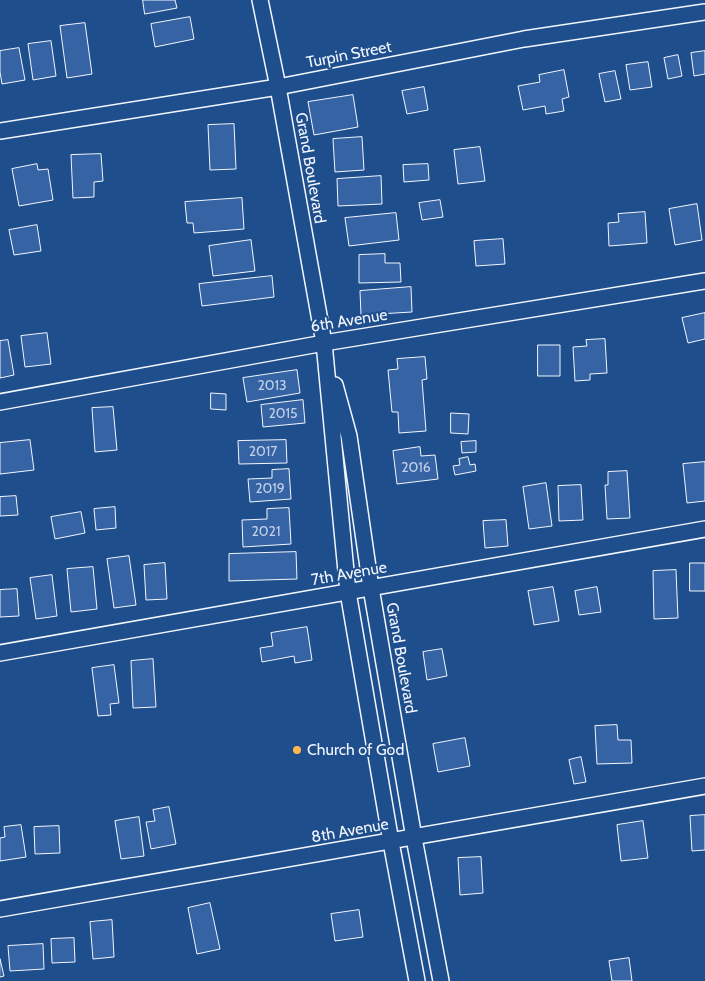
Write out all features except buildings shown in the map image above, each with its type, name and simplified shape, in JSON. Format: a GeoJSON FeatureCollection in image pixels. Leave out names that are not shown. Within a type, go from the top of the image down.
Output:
{"type":"FeatureCollection","features":[{"type":"Feature","properties":{"kind":"street","name":"Grand Boulevard"},"geometry":{"type":"LineString","coordinates":[[260,0],[278,87],[324,343],[348,592],[417,981]]}},
{"type":"Feature","properties":{"kind":"street","name":"Turpin Street"},"geometry":{"type":"LineString","coordinates":[[0,131],[278,87],[524,39],[705,12]]}},
{"type":"Feature","properties":{"kind":"street","name":"6th Avenue"},"geometry":{"type":"LineString","coordinates":[[0,402],[324,343],[705,282]]}},
{"type":"Feature","properties":{"kind":"street","name":"Grand Boulevard"},"geometry":{"type":"LineString","coordinates":[[324,343],[349,436],[371,588],[414,838],[441,981]]}},
{"type":"Feature","properties":{"kind":"street","name":"7th Avenue"},"geometry":{"type":"LineString","coordinates":[[0,653],[705,529]]}},
{"type":"Feature","properties":{"kind":"street","name":"8th Avenue"},"geometry":{"type":"LineString","coordinates":[[0,909],[705,786]]}},
{"type":"Feature","properties":{"kind":"place","name":"Church of God"},"geometry":{"type":"Point","coordinates":[297,750]}}]}
